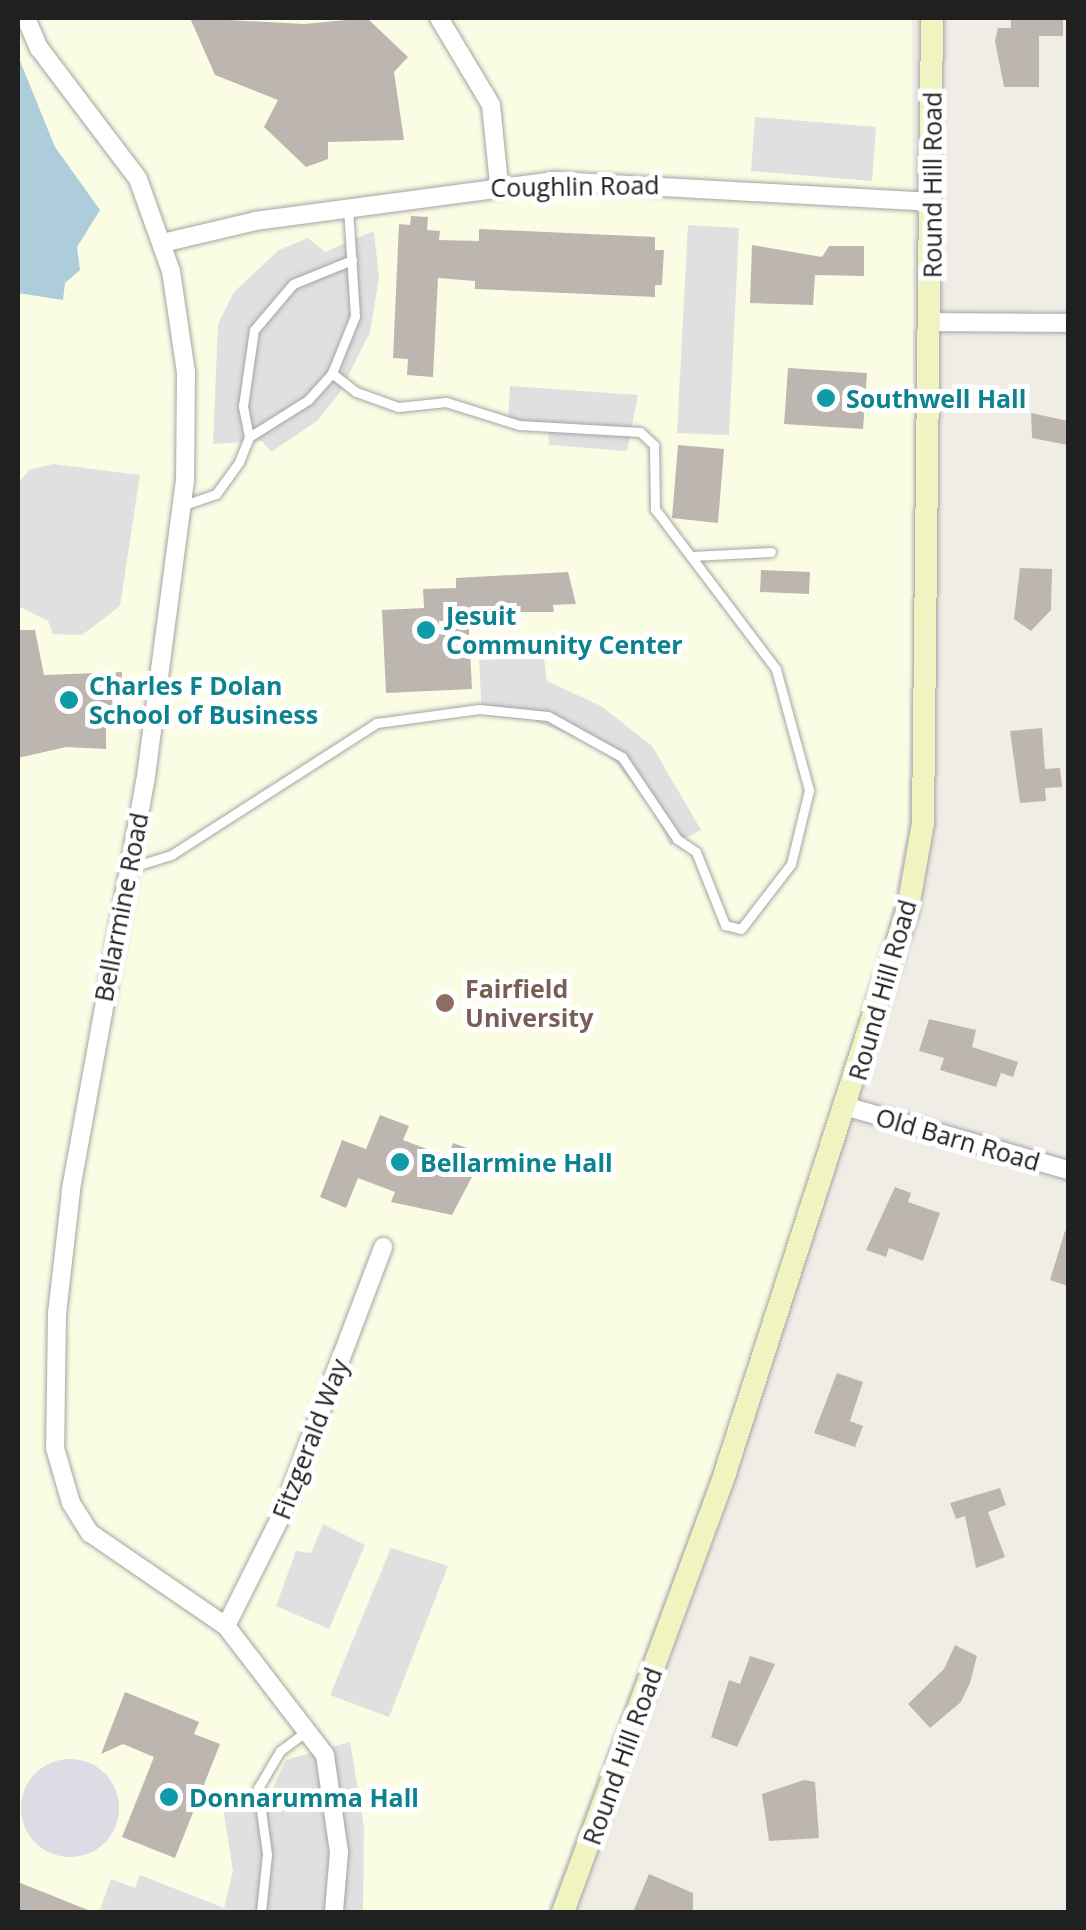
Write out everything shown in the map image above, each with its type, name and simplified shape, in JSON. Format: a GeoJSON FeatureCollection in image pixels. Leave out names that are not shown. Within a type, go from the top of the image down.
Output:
{"type":"FeatureCollection","features":[{"type":"Feature","properties":{"kind":"main road","name":"Round Hill Road"},"geometry":{"type":"LineString","coordinates":[[563,1912],[725,1473],[888,987],[923,824],[932,18]]}},
{"type":"Feature","properties":{"kind":"street","name":"Bellarmine Road"},"geometry":{"type":"LineString","coordinates":[[26,18],[39,48],[138,179],[163,243],[183,324],[181,506],[129,868],[71,1191],[57,1313],[55,1448],[71,1504],[90,1533],[226,1626],[325,1755],[336,1806],[334,1912]]}},
{"type":"Feature","properties":{"kind":"street"},"geometry":{"type":"LineString","coordinates":[[439,18],[491,105],[499,184]]}},
{"type":"Feature","properties":{"kind":"street","name":"Coughlin Road"},"geometry":{"type":"LineString","coordinates":[[163,243],[348,206],[499,184],[614,181],[932,202]]}},
{"type":"Feature","properties":{"kind":"street"},"geometry":{"type":"LineString","coordinates":[[931,322],[1068,323]]}},
{"type":"Feature","properties":{"kind":"street","name":"Old Barn Road"},"geometry":{"type":"LineString","coordinates":[[848,1107],[1068,1170]]}},
{"type":"Feature","properties":{"kind":"street","name":"Fitzgerald Way"},"geometry":{"type":"LineString","coordinates":[[226,1626],[281,1516],[383,1247]]}},
{"type":"Feature","properties":{"kind":"lane"},"geometry":{"type":"LineString","coordinates":[[248,437],[308,400],[332,372],[354,316],[348,206]]}},
{"type":"Feature","properties":{"kind":"lane"},"geometry":{"type":"LineString","coordinates":[[181,506],[230,479],[248,437],[242,406],[254,330],[294,284],[352,260]]}},
{"type":"Feature","properties":{"kind":"lane"},"geometry":{"type":"LineString","coordinates":[[129,868],[171,856],[377,723],[525,710],[577,727],[622,757],[676,839],[696,852],[725,925],[741,929],[792,864],[809,790],[776,669],[655,509],[654,445],[640,432],[519,424],[446,402],[398,407],[356,392],[332,372]]}},
{"type":"Feature","properties":{"kind":"lane"},"geometry":{"type":"LineString","coordinates":[[690,556],[770,552]]}},
{"type":"Feature","properties":{"kind":"lane"},"geometry":{"type":"LineString","coordinates":[[260,1912],[267,1854],[258,1788],[280,1751],[309,1730]]}},
{"type":"Feature","properties":{"kind":"shaded area","name":"Fairfield University"},"geometry":{"type":"Polygon","coordinates":[[[18,18],[912,18],[914,605],[907,832],[884,951],[771,1314],[547,1912],[18,1912],[18,18]]]}},
{"type":"Feature","properties":{"kind":"shaded area"},"geometry":{"type":"Polygon","coordinates":[[[755,117],[876,127],[872,181],[751,171],[755,117]]]}},
{"type":"Feature","properties":{"kind":"shaded area"},"geometry":{"type":"Polygon","coordinates":[[[688,225],[739,228],[729,435],[677,433],[688,225]]]}},
{"type":"Feature","properties":{"kind":"shaded area"},"geometry":{"type":"Polygon","coordinates":[[[374,231],[379,278],[370,332],[339,394],[317,421],[271,452],[262,441],[213,444],[218,324],[234,292],[279,250],[308,238],[325,252],[374,231]]]}},
{"type":"Feature","properties":{"kind":"shaded area"},"geometry":{"type":"Polygon","coordinates":[[[510,386],[638,395],[627,451],[549,445],[548,429],[508,423],[510,386]]]}},
{"type":"Feature","properties":{"kind":"shaded area"},"geometry":{"type":"Polygon","coordinates":[[[53,464],[140,475],[120,606],[82,635],[53,634],[48,621],[18,606],[18,484],[29,470],[53,464]]]}},
{"type":"Feature","properties":{"kind":"shaded area"},"geometry":{"type":"Polygon","coordinates":[[[544,658],[547,681],[601,706],[652,746],[701,830],[670,846],[653,808],[603,748],[532,720],[482,715],[479,660],[544,658]]]}},
{"type":"Feature","properties":{"kind":"shaded area"},"geometry":{"type":"Polygon","coordinates":[[[323,1524],[365,1545],[329,1629],[276,1606],[296,1551],[311,1553],[323,1524]]]}},
{"type":"Feature","properties":{"kind":"shaded area"},"geometry":{"type":"Polygon","coordinates":[[[391,1548],[448,1566],[389,1717],[330,1695],[391,1548]]]}},
{"type":"Feature","properties":{"kind":"shaded area"},"geometry":{"type":"Polygon","coordinates":[[[350,1742],[364,1827],[363,1912],[99,1912],[111,1879],[135,1888],[140,1875],[224,1908],[233,1871],[221,1795],[272,1789],[286,1760],[350,1742]]]}},
{"type":"Feature","properties":{"kind":"shaded area"},"geometry":{"type":"Polygon","coordinates":[[[60,1759],[80,1759],[105,1773],[116,1789],[116,1827],[105,1843],[80,1857],[60,1857],[43,1849],[29,1835],[21,1818],[21,1798],[29,1781],[43,1767],[60,1759]]]}},
{"type":"Feature","properties":{"kind":"water"},"geometry":{"type":"Polygon","coordinates":[[[18,56],[55,147],[100,210],[77,247],[80,270],[65,283],[63,300],[18,293],[18,56]]]}},
{"type":"Feature","properties":{"kind":"building"},"geometry":{"type":"Polygon","coordinates":[[[190,18],[304,24],[367,18],[408,57],[394,72],[404,140],[328,142],[328,159],[306,167],[264,127],[278,100],[215,75],[190,18]]]}},
{"type":"Feature","properties":{"kind":"building"},"geometry":{"type":"Polygon","coordinates":[[[1011,18],[1063,18],[1063,36],[1039,36],[1039,87],[1004,87],[995,41],[998,28],[1011,28],[1011,18]]]}},
{"type":"Feature","properties":{"kind":"building"},"geometry":{"type":"Polygon","coordinates":[[[411,216],[428,217],[427,230],[440,231],[439,240],[479,241],[479,229],[655,237],[655,250],[664,250],[662,285],[655,285],[655,297],[475,289],[475,281],[438,278],[433,377],[407,375],[408,359],[393,358],[399,224],[410,225],[411,216]]]}},
{"type":"Feature","properties":{"kind":"building"},"geometry":{"type":"Polygon","coordinates":[[[752,245],[822,257],[829,246],[864,246],[864,276],[815,275],[813,305],[750,303],[752,245]]]}},
{"type":"Feature","properties":{"kind":"building","name":"Southwell Hall"},"geometry":{"type":"Polygon","coordinates":[[[788,368],[867,373],[863,429],[784,424],[788,368]]]}},
{"type":"Feature","properties":{"kind":"building"},"geometry":{"type":"Polygon","coordinates":[[[1031,413],[1068,421],[1068,445],[1032,438],[1031,413]]]}},
{"type":"Feature","properties":{"kind":"building"},"geometry":{"type":"Polygon","coordinates":[[[678,445],[724,449],[718,523],[672,518],[678,445]]]}},
{"type":"Feature","properties":{"kind":"building"},"geometry":{"type":"Polygon","coordinates":[[[1020,568],[1052,569],[1051,610],[1031,631],[1014,619],[1020,568]]]}},
{"type":"Feature","properties":{"kind":"building"},"geometry":{"type":"Polygon","coordinates":[[[761,570],[810,572],[809,594],[760,592],[761,570]]]}},
{"type":"Feature","properties":{"kind":"building","name":"Jesuit Community Center"},"geometry":{"type":"Polygon","coordinates":[[[568,572],[576,604],[553,605],[554,612],[468,612],[472,689],[386,693],[382,610],[424,608],[423,589],[456,588],[456,578],[568,572]]]}},
{"type":"Feature","properties":{"kind":"building","name":"Charles F Dolan School of Business"},"geometry":{"type":"Polygon","coordinates":[[[18,630],[35,630],[44,675],[122,672],[121,725],[106,726],[106,749],[66,747],[18,758],[18,630]]]}},
{"type":"Feature","properties":{"kind":"building"},"geometry":{"type":"Polygon","coordinates":[[[1042,728],[1045,769],[1060,768],[1062,787],[1045,788],[1046,801],[1020,803],[1010,731],[1042,728]]]}},
{"type":"Feature","properties":{"kind":"building"},"geometry":{"type":"Polygon","coordinates":[[[929,1019],[976,1030],[972,1047],[1018,1062],[1013,1077],[1001,1073],[996,1087],[940,1070],[944,1058],[919,1051],[929,1019]]]}},
{"type":"Feature","properties":{"kind":"building","name":"Bellarmine Hall"},"geometry":{"type":"Polygon","coordinates":[[[380,1115],[409,1126],[403,1140],[448,1157],[453,1143],[467,1148],[472,1177],[452,1215],[391,1202],[395,1192],[358,1178],[346,1208],[320,1197],[342,1140],[366,1149],[380,1115]]]}},
{"type":"Feature","properties":{"kind":"building"},"geometry":{"type":"Polygon","coordinates":[[[895,1187],[911,1193],[908,1202],[940,1213],[923,1261],[889,1248],[886,1257],[866,1250],[895,1187]]]}},
{"type":"Feature","properties":{"kind":"building"},"geometry":{"type":"Polygon","coordinates":[[[1065,1231],[1068,1232],[1068,1286],[1050,1280],[1065,1231]]]}},
{"type":"Feature","properties":{"kind":"building"},"geometry":{"type":"Polygon","coordinates":[[[837,1373],[863,1382],[850,1421],[863,1426],[855,1447],[814,1433],[837,1373]]]}},
{"type":"Feature","properties":{"kind":"building"},"geometry":{"type":"Polygon","coordinates":[[[1000,1488],[1006,1505],[988,1512],[1005,1557],[976,1568],[965,1516],[956,1519],[950,1503],[1000,1488]]]}},
{"type":"Feature","properties":{"kind":"building"},"geometry":{"type":"Polygon","coordinates":[[[955,1645],[977,1656],[970,1683],[961,1702],[930,1728],[908,1704],[944,1669],[955,1645]]]}},
{"type":"Feature","properties":{"kind":"building"},"geometry":{"type":"Polygon","coordinates":[[[750,1656],[775,1664],[737,1747],[711,1737],[729,1680],[740,1684],[750,1656]]]}},
{"type":"Feature","properties":{"kind":"building","name":"Donnarumma Hall"},"geometry":{"type":"Polygon","coordinates":[[[125,1692],[199,1722],[194,1734],[220,1744],[175,1858],[122,1837],[154,1757],[123,1744],[101,1754],[125,1692]]]}},
{"type":"Feature","properties":{"kind":"building"},"geometry":{"type":"Polygon","coordinates":[[[804,1780],[815,1782],[819,1838],[769,1841],[762,1794],[804,1780]]]}},
{"type":"Feature","properties":{"kind":"building"},"geometry":{"type":"Polygon","coordinates":[[[649,1874],[693,1893],[693,1912],[633,1912],[649,1874]]]}},
{"type":"Feature","properties":{"kind":"building"},"geometry":{"type":"Polygon","coordinates":[[[18,1882],[93,1912],[18,1912],[18,1882]]]}},
{"type":"Feature","properties":{"kind":"place","name":"Southwell Hall"},"geometry":{"type":"Point","coordinates":[826,398]}},
{"type":"Feature","properties":{"kind":"place","name":"Jesuit Community Center"},"geometry":{"type":"Point","coordinates":[426,630]}},
{"type":"Feature","properties":{"kind":"place","name":"Charles F Dolan School of Business"},"geometry":{"type":"Point","coordinates":[69,700]}},
{"type":"Feature","properties":{"kind":"place","name":"Fairfield University"},"geometry":{"type":"Point","coordinates":[445,1003]}},
{"type":"Feature","properties":{"kind":"place","name":"Bellarmine Hall"},"geometry":{"type":"Point","coordinates":[400,1162]}},
{"type":"Feature","properties":{"kind":"place","name":"Donnarumma Hall"},"geometry":{"type":"Point","coordinates":[169,1797]}}]}
